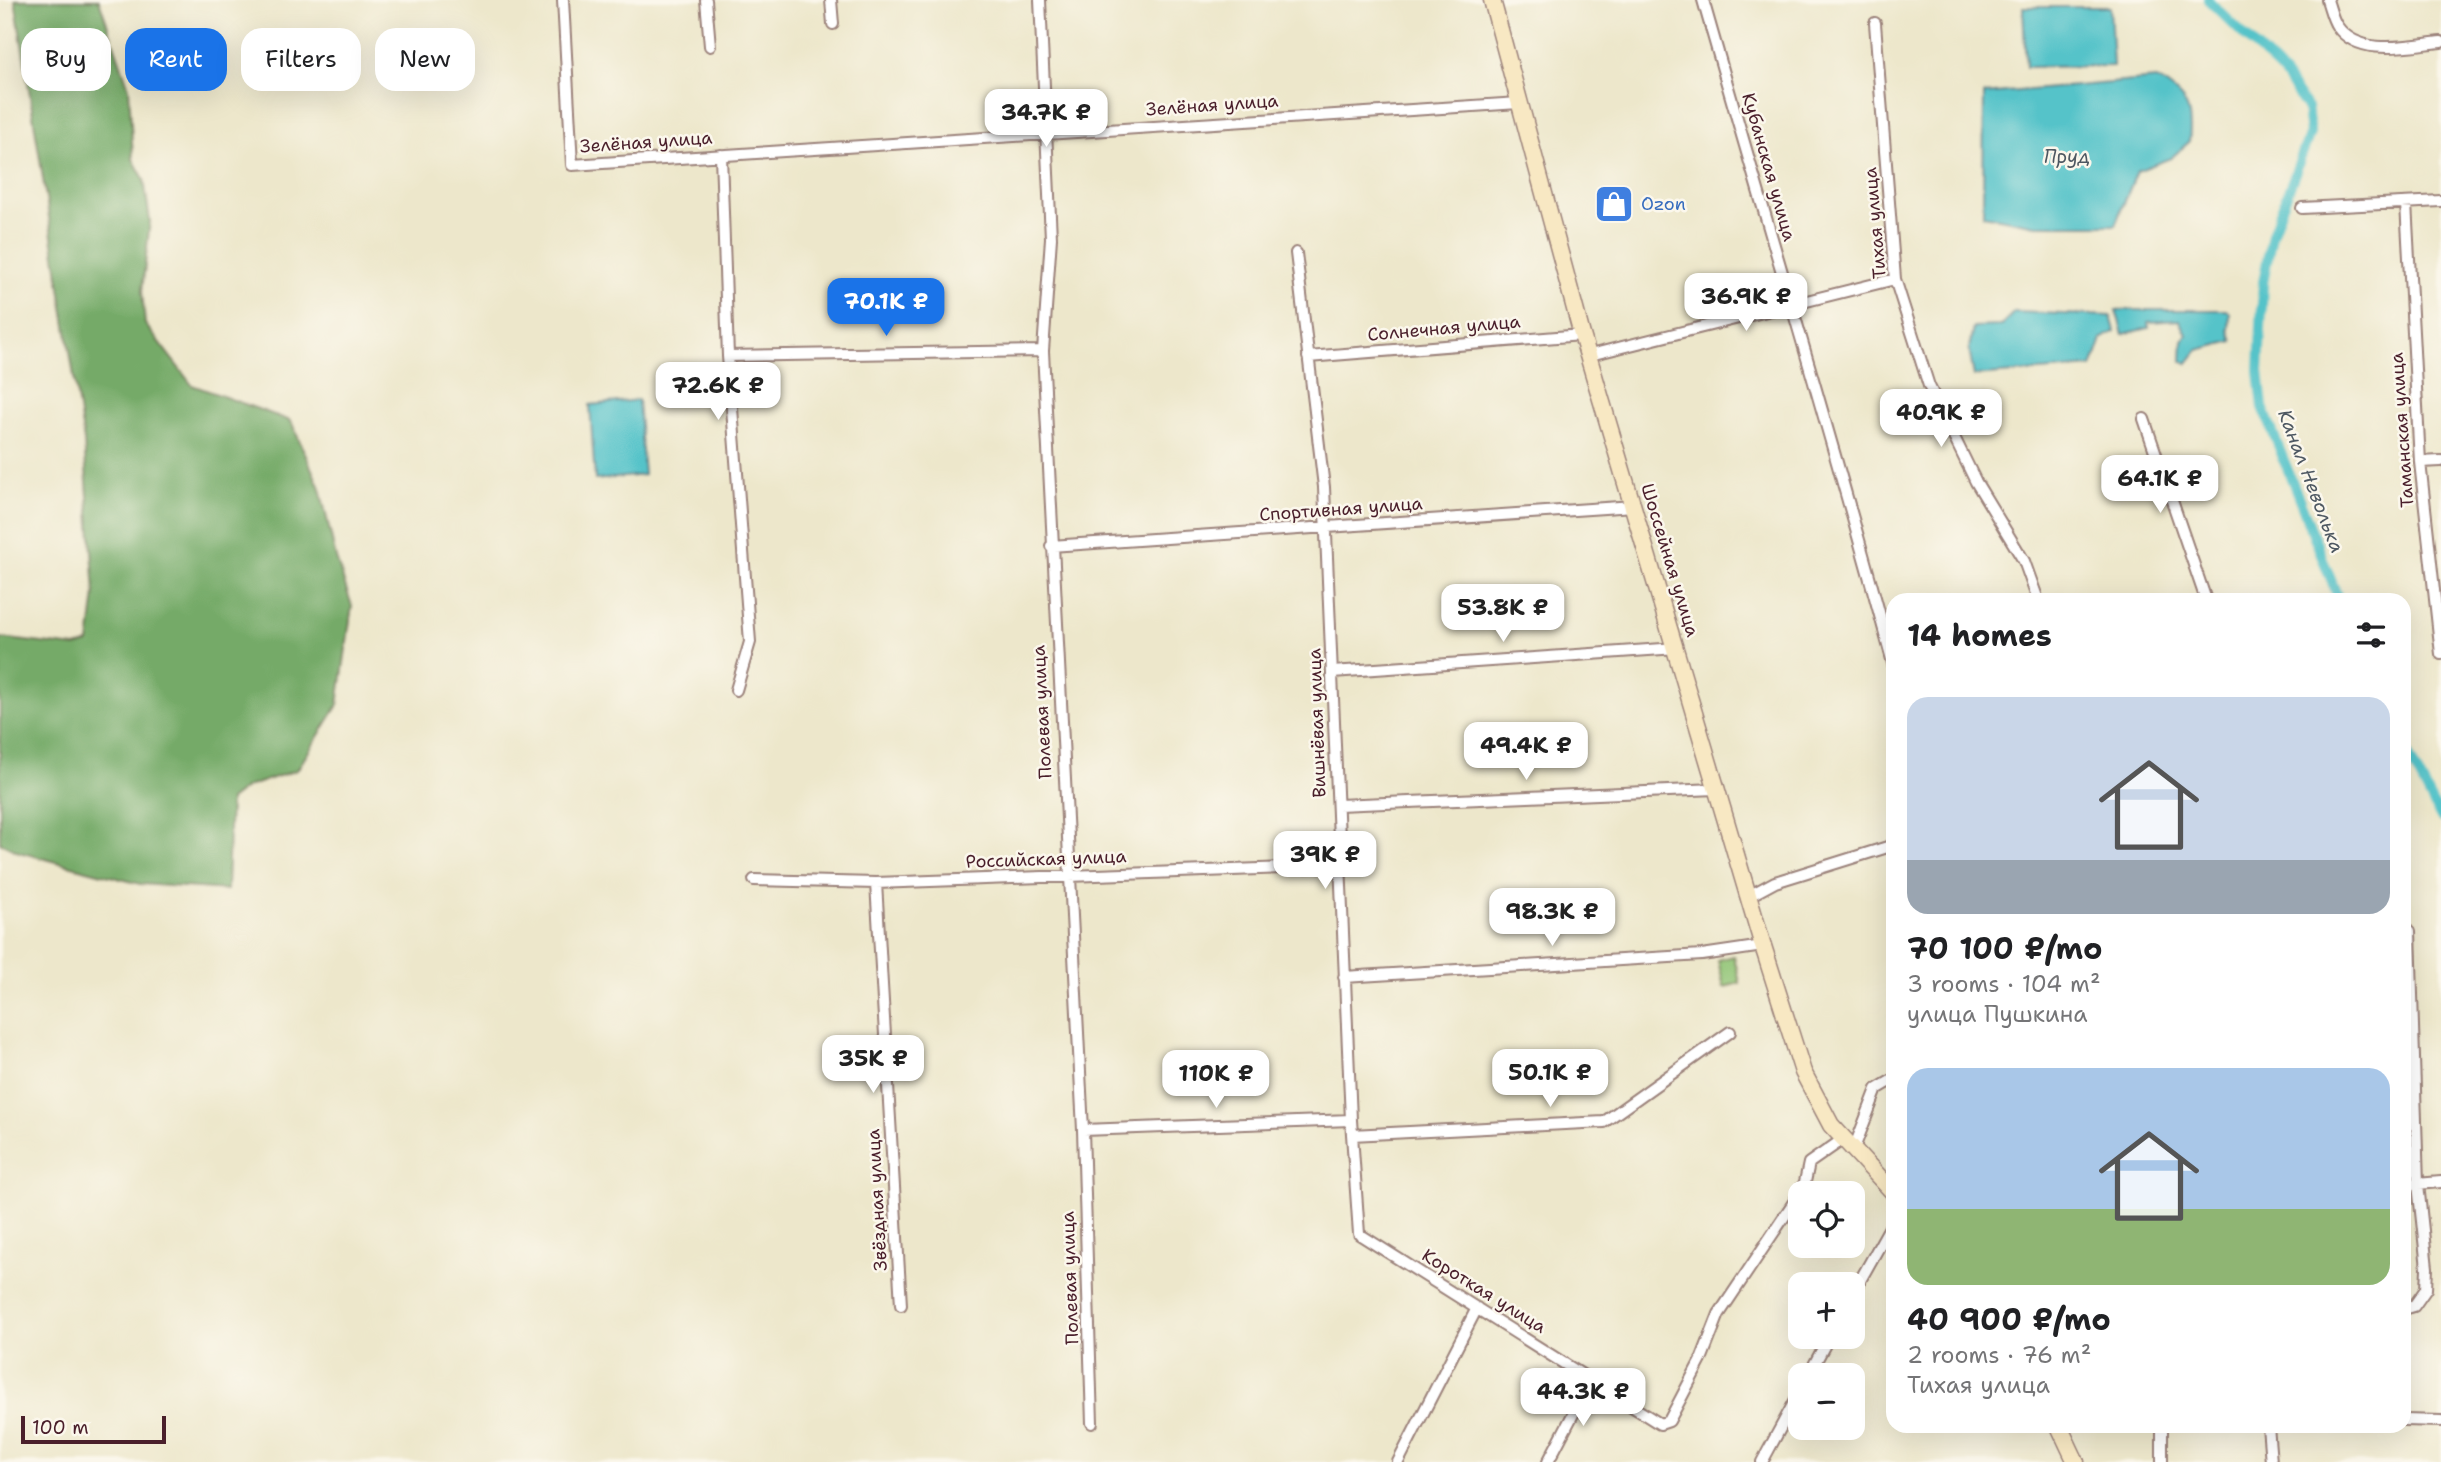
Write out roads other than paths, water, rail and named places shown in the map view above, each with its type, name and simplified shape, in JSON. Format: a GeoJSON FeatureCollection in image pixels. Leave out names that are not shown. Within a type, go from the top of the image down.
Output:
{"type":"FeatureCollection","features":[{"type":"Feature","properties":{"kind":"main road","name":"Шоссейная улица"},"geometry":{"type":"LineString","coordinates":[[1492,0],[1582,335],[1763,946],[1803,1072],[1831,1125],[1886,1185]]}},
{"type":"Feature","properties":{"kind":"main road"},"geometry":{"type":"LineString","coordinates":[[2062,1433],[2076,1462]]}},
{"type":"Feature","properties":{"kind":"street","name":"Зелёная улица"},"geometry":{"type":"LineString","coordinates":[[563,0],[572,164],[1519,103]]}},
{"type":"Feature","properties":{"kind":"street"},"geometry":{"type":"LineString","coordinates":[[706,0],[710,46]]}},
{"type":"Feature","properties":{"kind":"street"},"geometry":{"type":"LineString","coordinates":[[831,0],[833,24]]}},
{"type":"Feature","properties":{"kind":"street","name":"Полевая улица"},"geometry":{"type":"LineString","coordinates":[[1040,0],[1051,237],[1043,351],[1083,1130],[1092,1423]]}},
{"type":"Feature","properties":{"kind":"street","name":"Кубанская улица"},"geometry":{"type":"LineString","coordinates":[[1703,0],[1790,306],[1842,472],[1886,637]]}},
{"type":"Feature","properties":{"kind":"street"},"geometry":{"type":"LineString","coordinates":[[2327,0],[2337,26],[2355,42],[2379,47],[2441,42]]}},
{"type":"Feature","properties":{"kind":"street","name":"Тихая улица"},"geometry":{"type":"LineString","coordinates":[[1875,23],[1895,279],[1929,386],[1976,482],[2024,561],[2035,593]]}},
{"type":"Feature","properties":{"kind":"street"},"geometry":{"type":"LineString","coordinates":[[721,155],[728,356],[750,642],[736,690]]}},
{"type":"Feature","properties":{"kind":"street"},"geometry":{"type":"LineString","coordinates":[[2302,208],[2441,201]]}},
{"type":"Feature","properties":{"kind":"street","name":"Таманская улица"},"geometry":{"type":"LineString","coordinates":[[2406,203],[2420,462],[2440,654]]}},
{"type":"Feature","properties":{"kind":"street","name":"Вишнёвая улица"},"geometry":{"type":"LineString","coordinates":[[1296,253],[1326,528],[1344,976],[1359,1234]]}},
{"type":"Feature","properties":{"kind":"street"},"geometry":{"type":"LineString","coordinates":[[1590,355],[1895,279]]}},
{"type":"Feature","properties":{"kind":"street","name":"Солнечная улица"},"geometry":{"type":"LineString","coordinates":[[1308,357],[1582,335]]}},
{"type":"Feature","properties":{"kind":"street"},"geometry":{"type":"LineString","coordinates":[[728,356],[1043,351]]}},
{"type":"Feature","properties":{"kind":"street"},"geometry":{"type":"LineString","coordinates":[[2144,419],[2204,593]]}},
{"type":"Feature","properties":{"kind":"street"},"geometry":{"type":"LineString","coordinates":[[2420,462],[2441,461]]}},
{"type":"Feature","properties":{"kind":"street","name":"Спортивная улица"},"geometry":{"type":"LineString","coordinates":[[1051,546],[1634,506]]}},
{"type":"Feature","properties":{"kind":"street"},"geometry":{"type":"LineString","coordinates":[[1332,672],[1676,648]]}},
{"type":"Feature","properties":{"kind":"street"},"geometry":{"type":"LineString","coordinates":[[1338,805],[1716,789]]}},
{"type":"Feature","properties":{"kind":"street"},"geometry":{"type":"LineString","coordinates":[[1749,896],[1775,882],[1886,847]]}},
{"type":"Feature","properties":{"kind":"street","name":"Российская улица"},"geometry":{"type":"LineString","coordinates":[[754,880],[876,883],[1340,866]]}},
{"type":"Feature","properties":{"kind":"street","name":"Звёздная улица"},"geometry":{"type":"LineString","coordinates":[[876,883],[901,1305]]}},
{"type":"Feature","properties":{"kind":"street"},"geometry":{"type":"LineString","coordinates":[[1344,976],[1702,955],[1763,946]]}},
{"type":"Feature","properties":{"kind":"street"},"geometry":{"type":"LineString","coordinates":[[1352,1135],[1604,1122],[1730,1032]]}},
{"type":"Feature","properties":{"kind":"street"},"geometry":{"type":"LineString","coordinates":[[2411,1078],[2427,1268],[2426,1289],[2411,1305]]}},
{"type":"Feature","properties":{"kind":"street"},"geometry":{"type":"LineString","coordinates":[[1847,1145],[1877,1089],[1886,1084]]}},
{"type":"Feature","properties":{"kind":"street"},"geometry":{"type":"LineString","coordinates":[[1083,1130],[1351,1120]]}},
{"type":"Feature","properties":{"kind":"street","name":"Короткая улица"},"geometry":{"type":"LineString","coordinates":[[1359,1234],[1660,1424],[1669,1422],[1701,1360],[1719,1314],[1796,1199],[1805,1182],[1809,1164],[1847,1145]]}},
{"type":"Feature","properties":{"kind":"street"},"geometry":{"type":"LineString","coordinates":[[2411,1184],[2441,1182]]}},
{"type":"Feature","properties":{"kind":"street"},"geometry":{"type":"LineString","coordinates":[[1864,1272],[1886,1232]]}},
{"type":"Feature","properties":{"kind":"street"},"geometry":{"type":"LineString","coordinates":[[1398,1462],[1477,1308]]}},
{"type":"Feature","properties":{"kind":"street"},"geometry":{"type":"LineString","coordinates":[[1548,1462],[1591,1380]]}},
{"type":"Feature","properties":{"kind":"street"},"geometry":{"type":"LineString","coordinates":[[1762,1462],[1788,1414]]}},
{"type":"Feature","properties":{"kind":"street"},"geometry":{"type":"LineString","coordinates":[[2411,1420],[2441,1421]]}},
{"type":"Feature","properties":{"kind":"street"},"geometry":{"type":"LineString","coordinates":[[2162,1433],[2162,1462]]}},
{"type":"Feature","properties":{"kind":"street"},"geometry":{"type":"LineString","coordinates":[[2268,1433],[2271,1462]]}},
{"type":"Feature","properties":{"kind":"water"},"geometry":{"type":"Polygon","coordinates":[[[2023,7],[2110,7],[2113,66],[2026,67],[2023,7]]]}},
{"type":"Feature","properties":{"kind":"water","name":"Пруд"},"geometry":{"type":"Polygon","coordinates":[[[2157,79],[2175,92],[2185,104],[2190,120],[2189,142],[2171,158],[2137,171],[2115,225],[2036,225],[1983,215],[1984,94],[2157,79]]]}},
{"type":"Feature","properties":{"kind":"water"},"geometry":{"type":"Polygon","coordinates":[[[2116,310],[2226,310],[2230,313],[2229,330],[2233,341],[2198,350],[2187,364],[2182,361],[2183,340],[2187,335],[2180,320],[2148,322],[2149,328],[2123,334],[2116,310]]]}},
{"type":"Feature","properties":{"kind":"water"},"geometry":{"type":"Polygon","coordinates":[[[2014,312],[2111,316],[2115,331],[2102,339],[2092,367],[1974,376],[1969,350],[1973,327],[2001,326],[2014,312]]]}},
{"type":"Feature","properties":{"kind":"water"},"geometry":{"type":"Polygon","coordinates":[[[638,400],[644,475],[595,480],[590,405],[638,400]]]}},
{"type":"Feature","properties":{"kind":"waterway","name":"Канал Неволька"},"geometry":{"type":"LineString","coordinates":[[2208,0],[2283,73],[2307,108],[2310,133],[2272,234],[2263,283],[2259,371],[2263,407],[2336,593]]}},
{"type":"Feature","properties":{"kind":"waterway","name":"Канал Неволька"},"geometry":{"type":"LineString","coordinates":[[2411,760],[2441,818]]}},
{"type":"Feature","properties":{"kind":"place","name":"Ozon"},"geometry":{"type":"Point","coordinates":[1614,204]}}]}
